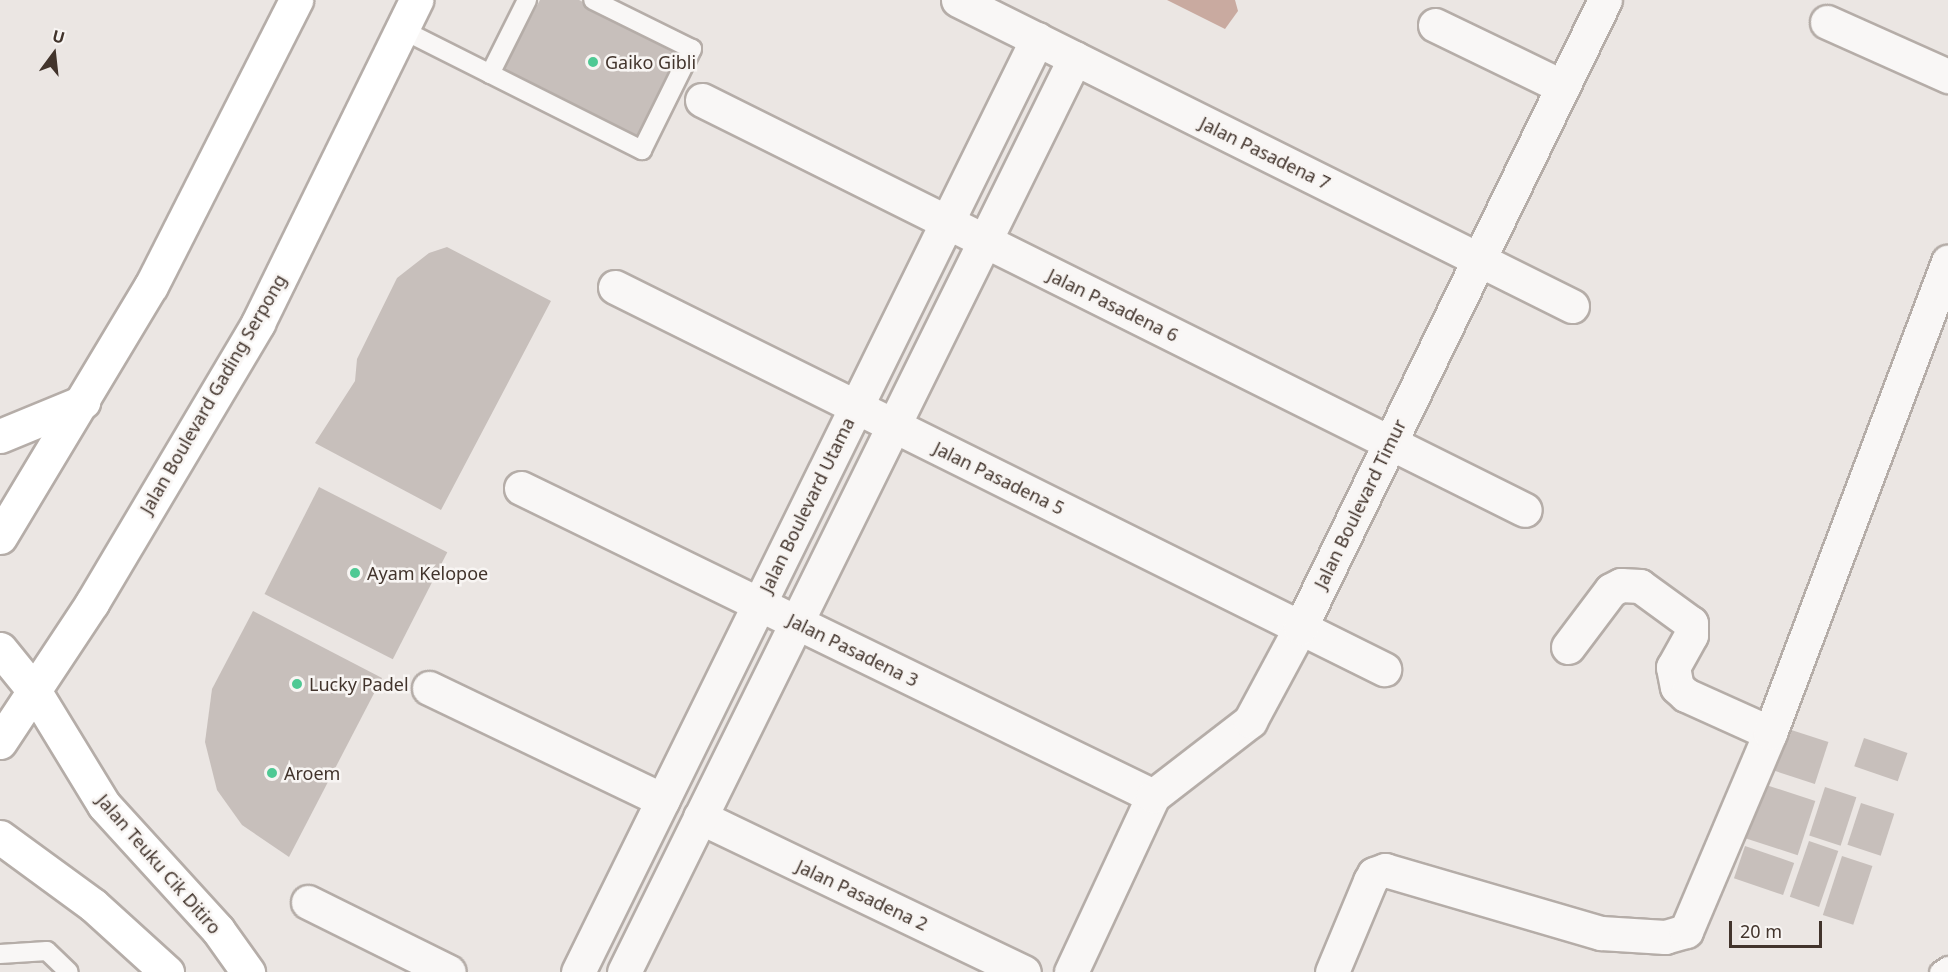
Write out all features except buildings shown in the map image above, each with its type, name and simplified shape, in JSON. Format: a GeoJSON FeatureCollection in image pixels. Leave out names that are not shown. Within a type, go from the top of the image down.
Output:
{"type":"FeatureCollection","features":[{"type":"Feature","properties":{"kind":"main road"},"geometry":{"type":"LineString","coordinates":[[0,537],[151,286],[296,0]]}},
{"type":"Feature","properties":{"kind":"main road","name":"Jalan Boulevard Gading Serpong"},"geometry":{"type":"LineString","coordinates":[[0,742],[35,692],[258,323],[416,0]]}},
{"type":"Feature","properties":{"kind":"main road"},"geometry":{"type":"LineString","coordinates":[[0,436],[83,402]]}},
{"type":"Feature","properties":{"kind":"main road","name":"Jalan Teuku Cik Ditiro"},"geometry":{"type":"LineString","coordinates":[[0,649],[35,692],[104,805],[218,930],[248,972]]}},
{"type":"Feature","properties":{"kind":"main road"},"geometry":{"type":"LineString","coordinates":[[0,837],[93,905],[167,972]]}},
{"type":"Feature","properties":{"kind":"street","name":"Jalan Pasadena 7"},"geometry":{"type":"LineString","coordinates":[[958,0],[1572,306]]}},
{"type":"Feature","properties":{"kind":"street","name":"Jalan Boulevard Timur"},"geometry":{"type":"LineString","coordinates":[[1071,972],[1153,796],[1250,721],[1300,628],[1605,0]]}},
{"type":"Feature","properties":{"kind":"street"},"geometry":{"type":"LineString","coordinates":[[1827,22],[1948,76]]}},
{"type":"Feature","properties":{"kind":"street"},"geometry":{"type":"LineString","coordinates":[[1435,26],[1563,87]]}},
{"type":"Feature","properties":{"kind":"street","name":"Jalan Boulevard Utama"},"geometry":{"type":"LineString","coordinates":[[578,972],[1037,39]]}},
{"type":"Feature","properties":{"kind":"street"},"geometry":{"type":"LineString","coordinates":[[624,972],[1075,58]]}},
{"type":"Feature","properties":{"kind":"street","name":"Jalan Pasadena 6"},"geometry":{"type":"LineString","coordinates":[[702,100],[1525,510]]}},
{"type":"Feature","properties":{"kind":"street"},"geometry":{"type":"LineString","coordinates":[[1332,972],[1370,881],[1374,874],[1385,870],[1601,933],[1665,937],[1686,931],[1770,733],[1948,262]]}},
{"type":"Feature","properties":{"kind":"street","name":"Jalan Pasadena 5"},"geometry":{"type":"LineString","coordinates":[[615,287],[1384,669]]}},
{"type":"Feature","properties":{"kind":"street","name":"Jalan Pasadena 3"},"geometry":{"type":"LineString","coordinates":[[521,488],[1153,796]]}},
{"type":"Feature","properties":{"kind":"street"},"geometry":{"type":"LineString","coordinates":[[1568,647],[1611,590],[1621,585],[1640,586],[1691,623],[1690,635],[1673,667],[1677,687],[1686,695],[1770,733]]}},
{"type":"Feature","properties":{"kind":"street"},"geometry":{"type":"LineString","coordinates":[[429,688],[663,800]]}},
{"type":"Feature","properties":{"kind":"street","name":"Jalan Pasadena 2"},"geometry":{"type":"LineString","coordinates":[[700,818],[1024,972]]}},
{"type":"Feature","properties":{"kind":"street"},"geometry":{"type":"LineString","coordinates":[[308,902],[449,972]]}},
{"type":"Feature","properties":{"kind":"lane"},"geometry":{"type":"LineString","coordinates":[[490,74],[527,0]]}},
{"type":"Feature","properties":{"kind":"lane"},"geometry":{"type":"LineString","coordinates":[[402,29],[642,150],[692,50],[593,0]]}},
{"type":"Feature","properties":{"kind":"lane"},"geometry":{"type":"LineString","coordinates":[[0,954],[47,951],[69,972]]}},
{"type":"Feature","properties":{"kind":"lane"},"geometry":{"type":"LineString","coordinates":[[1939,972],[1948,966]]}},
{"type":"Feature","properties":{"kind":"shaded area"},"geometry":{"type":"Polygon","coordinates":[[[1167,0],[1235,0],[1238,11],[1225,29],[1167,0]]]}},
{"type":"Feature","properties":{"kind":"place","name":"Gaiko Gibli"},"geometry":{"type":"Point","coordinates":[593,62]}},
{"type":"Feature","properties":{"kind":"place","name":"Ayam Kelopoe"},"geometry":{"type":"Point","coordinates":[355,573]}},
{"type":"Feature","properties":{"kind":"place","name":"Lucky Padel"},"geometry":{"type":"Point","coordinates":[297,684]}},
{"type":"Feature","properties":{"kind":"place","name":"Aroem"},"geometry":{"type":"Point","coordinates":[272,773]}}]}
